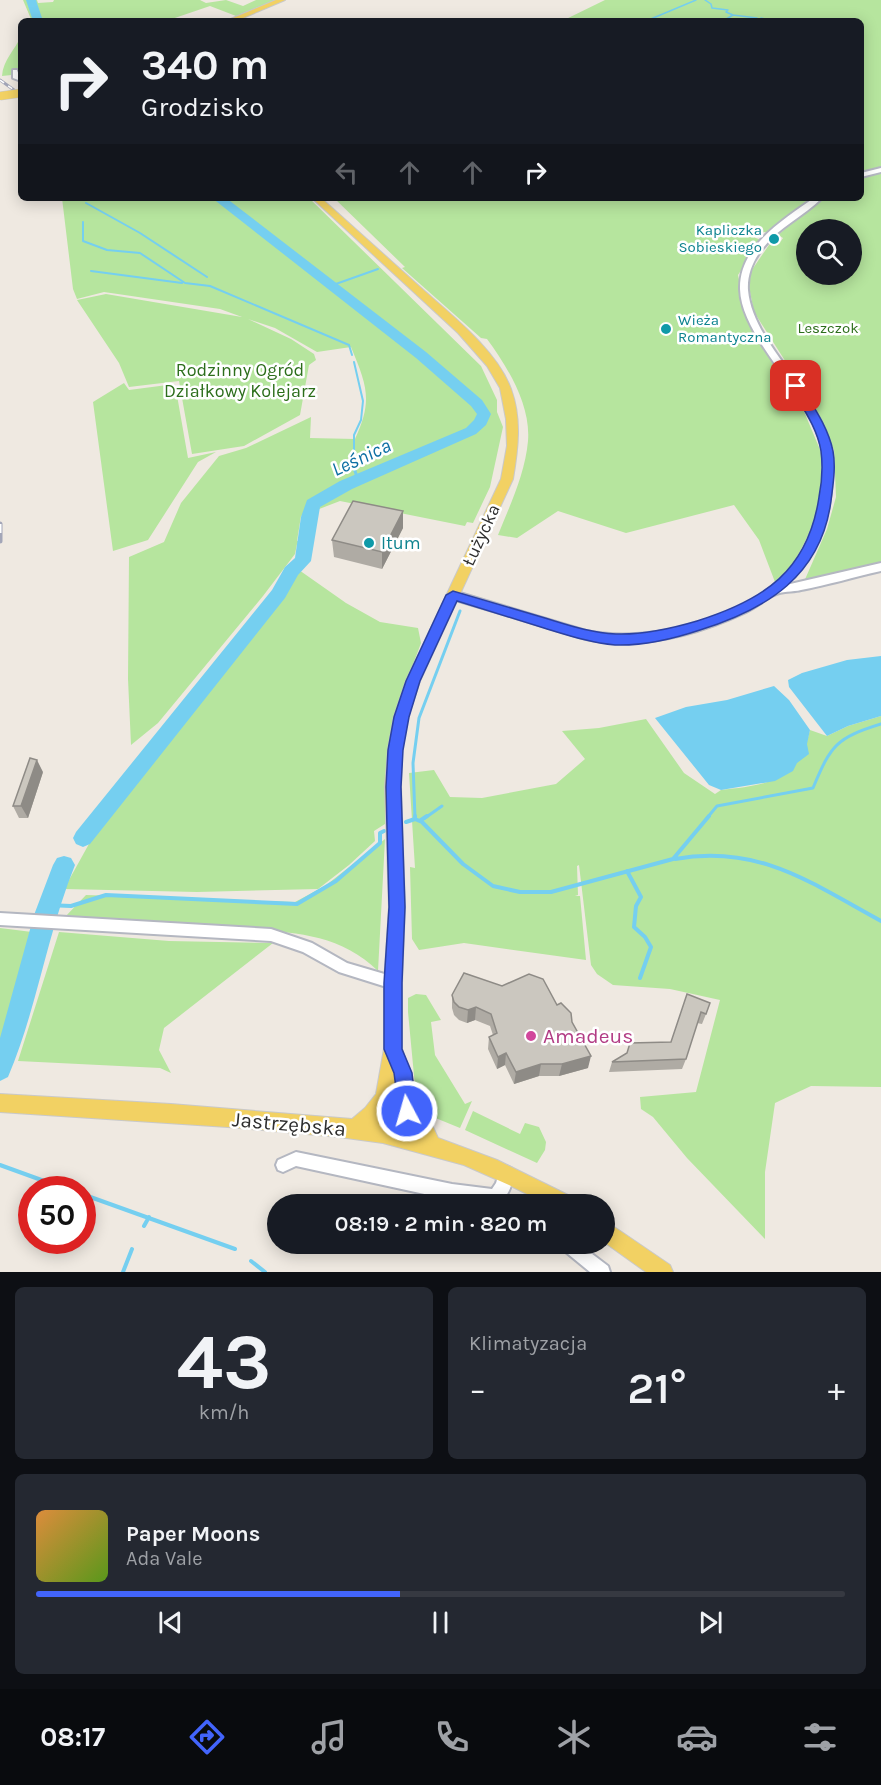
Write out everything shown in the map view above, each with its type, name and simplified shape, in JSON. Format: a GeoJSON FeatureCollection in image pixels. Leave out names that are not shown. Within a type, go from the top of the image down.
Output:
{"type":"FeatureCollection","features":[{"type":"Feature","properties":{"kind":"main road"},"geometry":{"type":"LineString","coordinates":[[237,18],[282,0]]}},
{"type":"Feature","properties":{"kind":"main road"},"geometry":{"type":"LineString","coordinates":[[0,96],[18,93]]}},
{"type":"Feature","properties":{"kind":"main road","name":"Łużycka"},"geometry":{"type":"LineString","coordinates":[[319,201],[462,331],[492,365],[505,388],[512,419],[513,446],[507,479],[413,681],[401,717],[395,750],[393,787],[397,907],[393,983],[393,1049],[386,1074],[385,1097],[388,1135]]}},
{"type":"Feature","properties":{"kind":"main road","name":"Łużycka"},"geometry":{"type":"LineString","coordinates":[[393,1049],[403,1073],[407,1106]]}},
{"type":"Feature","properties":{"kind":"main road"},"geometry":{"type":"LineString","coordinates":[[355,1129],[372,1115],[385,1097]]}},
{"type":"Feature","properties":{"kind":"main road","name":"Jastrzębska"},"geometry":{"type":"LineString","coordinates":[[0,1102],[355,1129],[432,1146],[507,1173],[536,1194]]}},
{"type":"Feature","properties":{"kind":"main road"},"geometry":{"type":"LineString","coordinates":[[388,1135],[405,1116],[407,1106]]}},
{"type":"Feature","properties":{"kind":"main road"},"geometry":{"type":"LineString","coordinates":[[407,1106],[420,1121],[432,1146]]}},
{"type":"Feature","properties":{"kind":"main road"},"geometry":{"type":"LineString","coordinates":[[615,1238],[663,1272]]}},
{"type":"Feature","properties":{"kind":"street"},"geometry":{"type":"LineString","coordinates":[[15,71],[15,77],[18,78]]}},
{"type":"Feature","properties":{"kind":"street"},"geometry":{"type":"LineString","coordinates":[[864,174],[881,170]]}},
{"type":"Feature","properties":{"kind":"street"},"geometry":{"type":"LineString","coordinates":[[453,595],[585,635],[631,640],[669,634],[726,617],[774,591],[795,572],[815,540],[826,495],[828,463],[819,426],[751,315],[744,287],[748,266],[766,239],[815,201]]}},
{"type":"Feature","properties":{"kind":"street"},"geometry":{"type":"LineString","coordinates":[[774,591],[881,567]]}},
{"type":"Feature","properties":{"kind":"street"},"geometry":{"type":"LineString","coordinates":[[0,919],[271,935],[307,946],[344,968],[393,983]]}},
{"type":"Feature","properties":{"kind":"street"},"geometry":{"type":"LineString","coordinates":[[283,1165],[296,1159],[452,1192],[496,1197],[507,1173]]}},
{"type":"Feature","properties":{"kind":"street"},"geometry":{"type":"LineString","coordinates":[[580,1254],[602,1272]]}},
{"type":"Feature","properties":{"kind":"green space"},"geometry":{"type":"Polygon","coordinates":[[[23,0],[37,0],[38,3],[54,0],[200,0],[206,3],[226,0],[243,6],[256,0],[276,0],[236,16],[210,6],[175,18],[31,18],[23,0]]]}},
{"type":"Feature","properties":{"kind":"green space"},"geometry":{"type":"Polygon","coordinates":[[[605,0],[881,0],[881,168],[864,173],[864,18],[568,18],[605,0]]]}},
{"type":"Feature","properties":{"kind":"green space"},"geometry":{"type":"Polygon","coordinates":[[[18,41],[18,74],[2,76],[7,60],[18,41]]]}},
{"type":"Feature","properties":{"kind":"green space","name":"Leszczok"},"geometry":{"type":"Polygon","coordinates":[[[881,173],[881,565],[803,584],[827,529],[836,497],[834,450],[810,400],[754,312],[747,277],[771,242],[781,241],[783,238],[778,235],[796,220],[796,285],[862,285],[862,219],[797,219],[820,201],[864,201],[864,176],[881,173]]]}},
{"type":"Feature","properties":{"kind":"green space","name":"Rodzinny Ogród Działkowy Kolejarz"},"geometry":{"type":"Polygon","coordinates":[[[62,201],[312,201],[481,366],[497,400],[497,412],[503,427],[490,487],[473,523],[467,522],[465,526],[340,501],[301,516],[297,541],[305,541],[297,544],[295,554],[263,596],[158,723],[131,745],[128,679],[129,557],[164,542],[181,503],[219,456],[246,448],[311,417],[310,438],[355,439],[364,414],[366,393],[351,347],[317,352],[275,328],[248,319],[291,339],[314,354],[316,360],[309,365],[300,415],[244,446],[192,454],[179,381],[129,387],[119,363],[77,300],[106,294],[242,317],[220,309],[104,292],[77,299],[73,289],[62,201]]]}},
{"type":"Feature","properties":{"kind":"green space"},"geometry":{"type":"Polygon","coordinates":[[[337,201],[811,201],[767,232],[748,233],[761,240],[738,275],[746,313],[800,402],[821,452],[823,495],[813,526],[794,563],[775,582],[759,540],[734,505],[626,533],[558,511],[517,538],[498,535],[512,501],[526,453],[528,427],[522,400],[510,374],[487,339],[481,338],[402,268],[405,267],[337,201]]]}},
{"type":"Feature","properties":{"kind":"green space"},"geometry":{"type":"Polygon","coordinates":[[[124,383],[129,390],[175,384],[188,458],[216,452],[198,462],[148,540],[113,551],[93,402],[124,383]]]}},
{"type":"Feature","properties":{"kind":"green space"},"geometry":{"type":"Polygon","coordinates":[[[299,570],[346,603],[380,622],[418,628],[421,643],[394,716],[385,824],[374,831],[375,841],[318,889],[197,892],[64,889],[95,833],[288,588],[299,570]]]}},
{"type":"Feature","properties":{"kind":"green space"},"geometry":{"type":"Polygon","coordinates":[[[881,716],[881,1087],[811,1086],[775,1103],[765,1172],[765,1239],[687,1158],[653,1117],[641,1109],[640,1097],[696,1092],[720,1000],[670,989],[613,985],[597,974],[591,965],[579,865],[577,866],[578,895],[575,896],[580,896],[586,960],[464,943],[419,950],[412,939],[410,867],[415,868],[409,773],[434,770],[450,797],[482,798],[556,784],[585,759],[562,731],[599,728],[646,719],[684,773],[715,794],[721,790],[753,786],[779,777],[798,760],[810,730],[827,736],[848,726],[881,716]]]}},
{"type":"Feature","properties":{"kind":"green space"},"geometry":{"type":"Polygon","coordinates":[[[385,839],[378,971],[360,956],[340,946],[320,938],[299,934],[64,918],[86,895],[295,902],[325,886],[385,839]]]}},
{"type":"Feature","properties":{"kind":"green space"},"geometry":{"type":"Polygon","coordinates":[[[0,928],[32,932],[0,1043],[0,928]]]}},
{"type":"Feature","properties":{"kind":"green space"},"geometry":{"type":"Polygon","coordinates":[[[59,932],[169,941],[273,943],[164,1028],[159,1050],[171,1073],[160,1068],[18,1061],[59,932]]]}},
{"type":"Feature","properties":{"kind":"green space"},"geometry":{"type":"Polygon","coordinates":[[[416,994],[426,995],[441,1020],[431,1022],[435,1055],[465,1104],[472,1101],[460,1128],[433,1117],[419,1102],[415,1086],[408,1012],[408,998],[416,994]]]}},
{"type":"Feature","properties":{"kind":"green space"},"geometry":{"type":"Polygon","coordinates":[[[473,1111],[520,1134],[525,1123],[539,1127],[546,1142],[545,1150],[537,1163],[465,1130],[473,1111]]]}},
{"type":"Feature","properties":{"kind":"water"},"geometry":{"type":"Polygon","coordinates":[[[881,656],[881,716],[848,726],[827,736],[789,687],[788,680],[802,673],[847,660],[881,656]]]}},
{"type":"Feature","properties":{"kind":"water"},"geometry":{"type":"Polygon","coordinates":[[[774,686],[789,700],[810,730],[807,744],[809,754],[797,763],[793,771],[775,781],[721,790],[709,785],[655,718],[686,707],[727,700],[774,686]]]}},
{"type":"Feature","properties":{"kind":"building"},"geometry":{"type":"Polygon","coordinates":[[[353,501],[403,511],[382,552],[332,540],[353,501]]]}},
{"type":"Feature","properties":{"kind":"building"},"geometry":{"type":"Polygon","coordinates":[[[30,758],[37,760],[21,806],[13,806],[30,758]]]}},
{"type":"Feature","properties":{"kind":"building","name":"Amadeus"},"geometry":{"type":"Polygon","coordinates":[[[464,973],[502,986],[529,974],[543,979],[557,1005],[561,1003],[571,1013],[572,1022],[591,1056],[562,1064],[541,1064],[516,1072],[506,1053],[498,1057],[489,1037],[497,1033],[491,1014],[476,1007],[468,1010],[459,1007],[454,1002],[452,995],[464,973]]]}},
{"type":"Feature","properties":{"kind":"building"},"geometry":{"type":"Polygon","coordinates":[[[687,994],[710,1003],[706,1014],[701,1012],[686,1059],[612,1062],[627,1053],[630,1043],[671,1042],[687,994]]]}},
{"type":"Feature","properties":{"kind":"waterway","name":"Leśnica"},"geometry":{"type":"LineString","coordinates":[[31,0],[37,18]]}},
{"type":"Feature","properties":{"kind":"waterway"},"geometry":{"type":"LineString","coordinates":[[653,18],[696,0]]}},
{"type":"Feature","properties":{"kind":"waterway"},"geometry":{"type":"LineString","coordinates":[[705,0],[711,4],[712,8],[728,10],[726,12],[733,15]]}},
{"type":"Feature","properties":{"kind":"waterway"},"geometry":{"type":"LineString","coordinates":[[728,18],[733,15]]}},
{"type":"Feature","properties":{"kind":"waterway"},"geometry":{"type":"LineString","coordinates":[[733,15],[757,18]]}},
{"type":"Feature","properties":{"kind":"waterway","name":"Leśnica"},"geometry":{"type":"LineString","coordinates":[[83,838],[279,594],[291,571],[303,561],[313,504],[346,485],[471,431],[481,422],[484,414],[477,403],[421,355],[222,201]]}},
{"type":"Feature","properties":{"kind":"waterway"},"geometry":{"type":"LineString","coordinates":[[86,203],[140,233],[207,277]]}},
{"type":"Feature","properties":{"kind":"waterway"},"geometry":{"type":"LineString","coordinates":[[83,222],[83,241],[107,250],[140,253],[185,283],[210,286],[349,345],[352,355]]}},
{"type":"Feature","properties":{"kind":"waterway"},"geometry":{"type":"LineString","coordinates":[[333,285],[378,269]]}},
{"type":"Feature","properties":{"kind":"waterway"},"geometry":{"type":"LineString","coordinates":[[91,271],[182,283]]}},
{"type":"Feature","properties":{"kind":"waterway"},"geometry":{"type":"LineString","coordinates":[[354,362],[363,401],[361,420],[354,435],[354,468]]}},
{"type":"Feature","properties":{"kind":"waterway"},"geometry":{"type":"LineString","coordinates":[[354,468],[358,480]]}},
{"type":"Feature","properties":{"kind":"waterway"},"geometry":{"type":"LineString","coordinates":[[415,818],[413,763],[419,718],[460,611]]}},
{"type":"Feature","properties":{"kind":"waterway"},"geometry":{"type":"LineString","coordinates":[[707,818],[717,806],[813,788],[825,762],[837,745],[854,734],[881,724]]}},
{"type":"Feature","properties":{"kind":"waterway"},"geometry":{"type":"LineString","coordinates":[[425,818],[442,806]]}},
{"type":"Feature","properties":{"kind":"waterway"},"geometry":{"type":"LineString","coordinates":[[421,820],[427,816]]}},
{"type":"Feature","properties":{"kind":"waterway"},"geometry":{"type":"LineString","coordinates":[[627,871],[673,859],[709,816]]}},
{"type":"Feature","properties":{"kind":"waterway"},"geometry":{"type":"LineString","coordinates":[[406,822],[415,819]]}},
{"type":"Feature","properties":{"kind":"waterway"},"geometry":{"type":"LineString","coordinates":[[415,819],[422,822],[463,864],[493,886],[520,892],[551,892],[627,871]]}},
{"type":"Feature","properties":{"kind":"waterway"},"geometry":{"type":"LineString","coordinates":[[47,905],[71,906],[106,895],[297,904],[336,881],[380,843],[380,833],[384,831]]}},
{"type":"Feature","properties":{"kind":"waterway"},"geometry":{"type":"LineString","coordinates":[[675,859],[705,856],[733,857],[759,862],[807,881],[881,921]]}},
{"type":"Feature","properties":{"kind":"waterway","name":"Leśnica"},"geometry":{"type":"LineString","coordinates":[[0,1069],[18,1019],[45,915],[64,865]]}},
{"type":"Feature","properties":{"kind":"waterway"},"geometry":{"type":"LineString","coordinates":[[627,871],[641,897],[636,906],[634,927],[645,937],[651,947],[640,978]]}},
{"type":"Feature","properties":{"kind":"waterway"},"geometry":{"type":"LineString","coordinates":[[0,1165],[30,1176]]}},
{"type":"Feature","properties":{"kind":"waterway"},"geometry":{"type":"LineString","coordinates":[[96,1199],[148,1218]]}},
{"type":"Feature","properties":{"kind":"waterway"},"geometry":{"type":"LineString","coordinates":[[144,1226],[148,1218]]}},
{"type":"Feature","properties":{"kind":"waterway"},"geometry":{"type":"LineString","coordinates":[[148,1218],[235,1249]]}},
{"type":"Feature","properties":{"kind":"waterway"},"geometry":{"type":"LineString","coordinates":[[123,1272],[132,1249]]}},
{"type":"Feature","properties":{"kind":"waterway"},"geometry":{"type":"LineString","coordinates":[[251,1261],[265,1272]]}},
{"type":"Feature","properties":{"kind":"railway"},"geometry":{"type":"LineString","coordinates":[[0,80],[18,93]]}},
{"type":"Feature","properties":{"kind":"railway"},"geometry":{"type":"LineString","coordinates":[[0,524],[0,541]]}},
{"type":"Feature","properties":{"kind":"place","name":"Kapliczka Sobieskiego"},"geometry":{"type":"Point","coordinates":[774,239]}},
{"type":"Feature","properties":{"kind":"place","name":"Wieża Romantyczna"},"geometry":{"type":"Point","coordinates":[666,329]}},
{"type":"Feature","properties":{"kind":"place","name":"Itum"},"geometry":{"type":"Point","coordinates":[369,543]}},
{"type":"Feature","properties":{"kind":"place","name":"Amadeus"},"geometry":{"type":"Point","coordinates":[531,1036]}},
{"type":"Feature","properties":{"kind":"route"},"geometry":{"type":"LineString","coordinates":[[407,1111],[403,1073],[393,1049],[392,1014],[397,907],[393,787],[395,750],[401,717],[413,681],[453,595],[585,635],[631,640],[677,633],[726,617],[748,607],[769,594],[795,572],[810,551],[819,531],[826,495],[827,451],[819,426],[796,386]]}}]}
